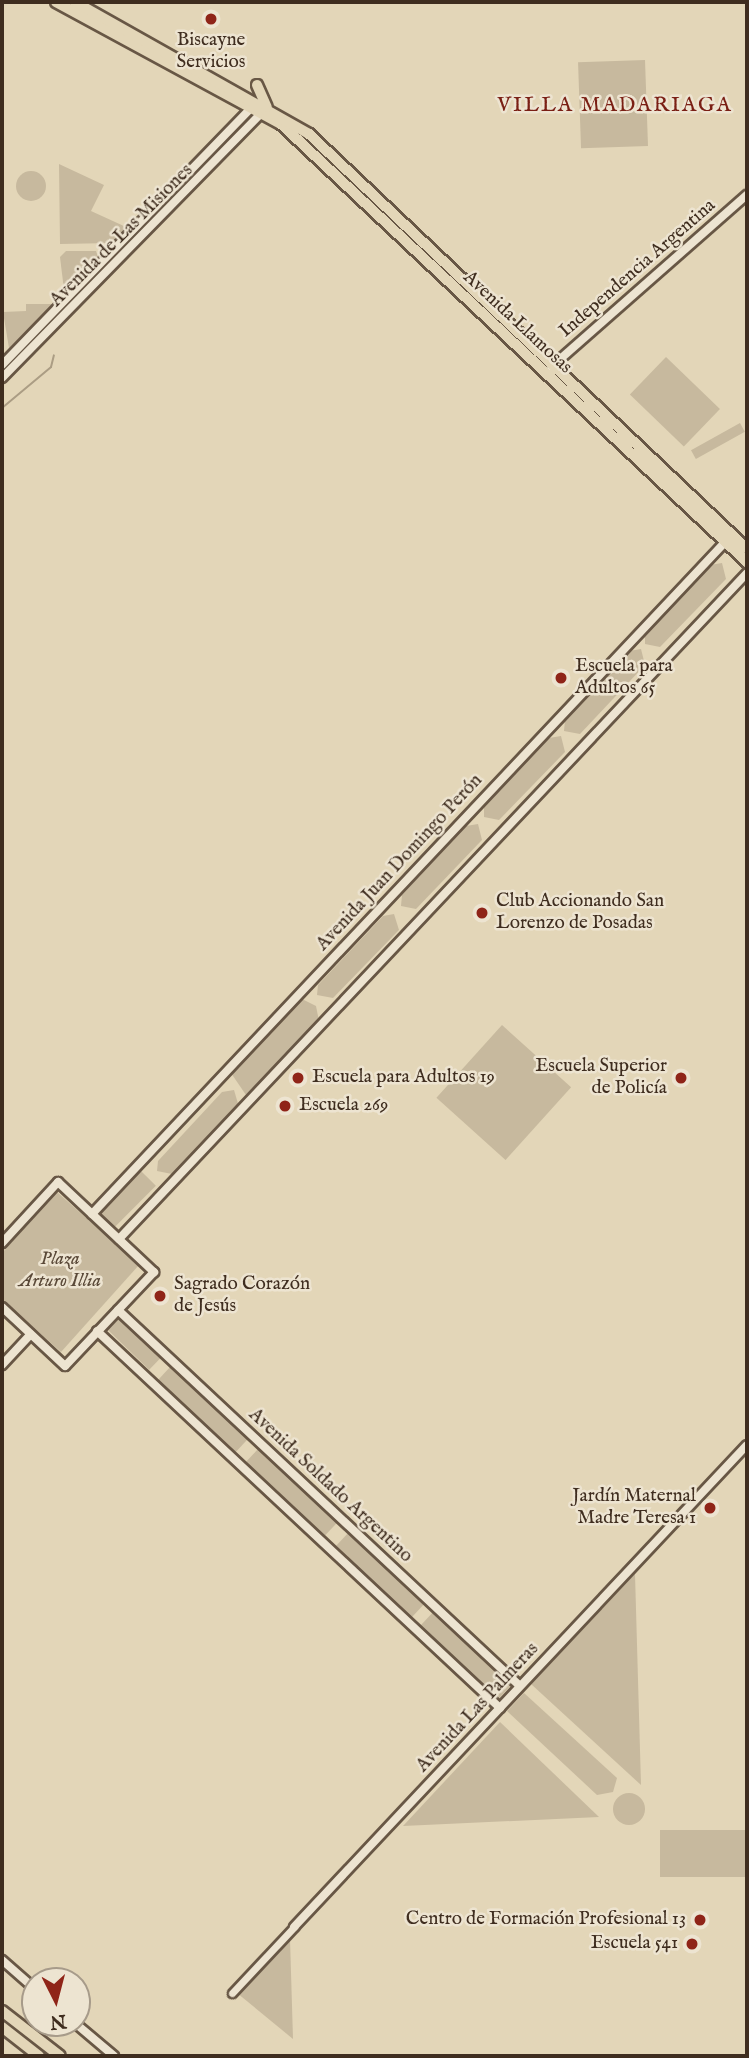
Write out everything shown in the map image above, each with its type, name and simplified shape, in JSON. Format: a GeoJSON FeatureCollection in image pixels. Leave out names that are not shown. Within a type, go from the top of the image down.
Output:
{"type":"FeatureCollection","features":[{"type":"Feature","properties":{"kind":"highway"},"geometry":{"type":"LineString","coordinates":[[56,2],[254,104]]}},
{"type":"Feature","properties":{"kind":"highway"},"geometry":{"type":"LineString","coordinates":[[75,2],[264,110]]}},
{"type":"Feature","properties":{"kind":"highway"},"geometry":{"type":"LineString","coordinates":[[257,85],[264,110]]}},
{"type":"Feature","properties":{"kind":"highway","name":"Avenida Llamosas"},"geometry":{"type":"LineString","coordinates":[[264,110],[285,116],[309,134],[729,538],[747,562]]}},
{"type":"Feature","properties":{"kind":"highway","name":"Avenida Llamosas"},"geometry":{"type":"LineString","coordinates":[[264,110],[729,538],[747,549]]}},
{"type":"Feature","properties":{"kind":"highway"},"geometry":{"type":"LineString","coordinates":[[2,2011],[60,2056]]}},
{"type":"Feature","properties":{"kind":"highway"},"geometry":{"type":"LineString","coordinates":[[2,2027],[39,2056]]}},
{"type":"Feature","properties":{"kind":"main road","name":"Avenida de Las Misiones"},"geometry":{"type":"LineString","coordinates":[[2,365],[254,104]]}},
{"type":"Feature","properties":{"kind":"main road","name":"Avenida de Las Misiones"},"geometry":{"type":"LineString","coordinates":[[2,378],[264,110]]}},
{"type":"Feature","properties":{"kind":"main road","name":"Independencia Argentina"},"geometry":{"type":"LineString","coordinates":[[551,367],[747,195]]}},
{"type":"Feature","properties":{"kind":"main road","name":"Avenida Juan Domingo Perón"},"geometry":{"type":"LineString","coordinates":[[92,1213],[729,538]]}},
{"type":"Feature","properties":{"kind":"main road"},"geometry":{"type":"LineString","coordinates":[[119,1239],[747,573]]}},
{"type":"Feature","properties":{"kind":"main road"},"geometry":{"type":"LineString","coordinates":[[2,1242],[58,1182],[154,1272],[65,1366],[3,1311]]}},
{"type":"Feature","properties":{"kind":"main road","name":"Avenida Soldado Argentino"},"geometry":{"type":"LineString","coordinates":[[118,1310],[520,1686]]}},
{"type":"Feature","properties":{"kind":"main road"},"geometry":{"type":"LineString","coordinates":[[97,1331],[500,1707]]}},
{"type":"Feature","properties":{"kind":"main road"},"geometry":{"type":"LineString","coordinates":[[2,1365],[31,1334]]}},
{"type":"Feature","properties":{"kind":"main road","name":"Avenida Las Palmeras"},"geometry":{"type":"LineString","coordinates":[[294,1927],[747,1445]]}},
{"type":"Feature","properties":{"kind":"main road"},"geometry":{"type":"LineString","coordinates":[[2,1960],[21,1977]]}},
{"type":"Feature","properties":{"kind":"main road"},"geometry":{"type":"LineString","coordinates":[[91,2037],[114,2056]]}},
{"type":"Feature","properties":{"kind":"street","name":"Avenida Las Palmeras"},"geometry":{"type":"LineString","coordinates":[[232,1993],[294,1927]]}},
{"type":"Feature","properties":{"kind":"green space"},"geometry":{"type":"Polygon","coordinates":[[[645,60],[648,146],[581,148],[578,62],[645,60]]]}},
{"type":"Feature","properties":{"kind":"green space"},"geometry":{"type":"Polygon","coordinates":[[[59,164],[104,185],[91,211],[126,227],[113,243],[60,244],[59,164]]]}},
{"type":"Feature","properties":{"kind":"green space"},"geometry":{"type":"Polygon","coordinates":[[[31,171],[42,175],[46,186],[42,197],[31,201],[20,197],[16,186],[20,175],[31,171]]]}},
{"type":"Feature","properties":{"kind":"green space"},"geometry":{"type":"Polygon","coordinates":[[[66,251],[96,251],[98,257],[64,290],[60,257],[66,251]]]}},
{"type":"Feature","properties":{"kind":"green space"},"geometry":{"type":"Polygon","coordinates":[[[26,304],[53,304],[9,348],[3,312],[26,311],[26,304]]]}},
{"type":"Feature","properties":{"kind":"green space"},"geometry":{"type":"Polygon","coordinates":[[[666,357],[720,409],[684,447],[630,394],[666,357]]]}},
{"type":"Feature","properties":{"kind":"green space"},"geometry":{"type":"Polygon","coordinates":[[[740,423],[745,432],[696,459],[691,450],[740,423]]]}},
{"type":"Feature","properties":{"kind":"green space"},"geometry":{"type":"Polygon","coordinates":[[[722,563],[726,579],[660,647],[645,644],[645,634],[710,565],[722,563]]]}},
{"type":"Feature","properties":{"kind":"green space"},"geometry":{"type":"Polygon","coordinates":[[[641,649],[645,665],[580,734],[564,731],[565,720],[629,651],[641,649]]]}},
{"type":"Feature","properties":{"kind":"green space"},"geometry":{"type":"Polygon","coordinates":[[[561,736],[565,752],[499,820],[484,817],[484,807],[549,738],[561,736]]]}},
{"type":"Feature","properties":{"kind":"green space"},"geometry":{"type":"Polygon","coordinates":[[[478,824],[482,840],[416,909],[401,906],[402,895],[466,826],[478,824]]]}},
{"type":"Feature","properties":{"kind":"green space"},"geometry":{"type":"Polygon","coordinates":[[[394,914],[399,930],[333,998],[317,995],[318,985],[383,916],[394,914]]]}},
{"type":"Feature","properties":{"kind":"green space"},"geometry":{"type":"Polygon","coordinates":[[[300,998],[316,1006],[319,1021],[246,1095],[231,1073],[300,998]]]}},
{"type":"Feature","properties":{"kind":"green space"},"geometry":{"type":"Polygon","coordinates":[[[502,1025],[571,1087],[506,1160],[436,1098],[502,1025]]]}},
{"type":"Feature","properties":{"kind":"green space"},"geometry":{"type":"Polygon","coordinates":[[[234,1090],[239,1107],[172,1174],[157,1171],[158,1161],[222,1092],[234,1090]]]}},
{"type":"Feature","properties":{"kind":"green space"},"geometry":{"type":"Polygon","coordinates":[[[141,1171],[156,1186],[112,1230],[97,1215],[141,1171]]]}},
{"type":"Feature","properties":{"kind":"green space","name":"Plaza Arturo Illia"},"geometry":{"type":"Polygon","coordinates":[[[57,1192],[139,1265],[61,1352],[2,1299],[2,1253],[57,1192]]]}},
{"type":"Feature","properties":{"kind":"green space"},"geometry":{"type":"Polygon","coordinates":[[[120,1318],[161,1358],[149,1370],[108,1330],[120,1318]]]}},
{"type":"Feature","properties":{"kind":"green space"},"geometry":{"type":"Polygon","coordinates":[[[171,1366],[249,1438],[236,1452],[158,1380],[171,1366]]]}},
{"type":"Feature","properties":{"kind":"green space"},"geometry":{"type":"Polygon","coordinates":[[[259,1448],[338,1522],[324,1537],[245,1463],[259,1448]]]}},
{"type":"Feature","properties":{"kind":"green space"},"geometry":{"type":"Polygon","coordinates":[[[350,1531],[426,1602],[411,1618],[335,1547],[350,1531]]]}},
{"type":"Feature","properties":{"kind":"green space"},"geometry":{"type":"Polygon","coordinates":[[[635,1574],[641,1785],[531,1684],[635,1574]]]}},
{"type":"Feature","properties":{"kind":"green space"},"geometry":{"type":"Polygon","coordinates":[[[436,1609],[514,1682],[499,1699],[420,1626],[436,1609]]]}},
{"type":"Feature","properties":{"kind":"green space"},"geometry":{"type":"Polygon","coordinates":[[[524,1693],[617,1778],[613,1792],[597,1795],[507,1711],[524,1693]]]}},
{"type":"Feature","properties":{"kind":"green space"},"geometry":{"type":"Polygon","coordinates":[[[500,1722],[599,1817],[403,1826],[500,1722]]]}},
{"type":"Feature","properties":{"kind":"green space"},"geometry":{"type":"Polygon","coordinates":[[[629,1793],[640,1798],[645,1809],[640,1820],[629,1825],[618,1820],[613,1809],[618,1798],[629,1793]]]}},
{"type":"Feature","properties":{"kind":"green space"},"geometry":{"type":"Polygon","coordinates":[[[660,1830],[747,1830],[747,1877],[660,1877],[660,1830]]]}},
{"type":"Feature","properties":{"kind":"green space"},"geometry":{"type":"Polygon","coordinates":[[[290,1939],[293,2039],[237,1993],[290,1939]]]}},
{"type":"Feature","properties":{"kind":"waterway"},"geometry":{"type":"LineString","coordinates":[[2,408],[51,367],[54,355]]}},
{"type":"Feature","properties":{"kind":"place","name":"Biscayne Servicios"},"geometry":{"type":"Point","coordinates":[211,19]}},
{"type":"Feature","properties":{"kind":"place","name":"Escuela para Adultos 65"},"geometry":{"type":"Point","coordinates":[561,678]}},
{"type":"Feature","properties":{"kind":"place","name":"Club Accionando San Lorenzo de Posadas"},"geometry":{"type":"Point","coordinates":[482,913]}},
{"type":"Feature","properties":{"kind":"place","name":"Escuela para Adultos 19"},"geometry":{"type":"Point","coordinates":[298,1078]}},
{"type":"Feature","properties":{"kind":"place","name":"Escuela Superior de Policía"},"geometry":{"type":"Point","coordinates":[681,1078]}},
{"type":"Feature","properties":{"kind":"place","name":"Escuela 269"},"geometry":{"type":"Point","coordinates":[285,1106]}},
{"type":"Feature","properties":{"kind":"place","name":"Sagrado Corazón de Jesús"},"geometry":{"type":"Point","coordinates":[160,1296]}},
{"type":"Feature","properties":{"kind":"place","name":"Jardín Maternal Madre Teresa 1"},"geometry":{"type":"Point","coordinates":[710,1508]}},
{"type":"Feature","properties":{"kind":"place","name":"Centro de Formación Profesional 13"},"geometry":{"type":"Point","coordinates":[700,1920]}},
{"type":"Feature","properties":{"kind":"place","name":"Escuela 541"},"geometry":{"type":"Point","coordinates":[692,1944]}},
{"type":"Feature","properties":{"kind":"district","name":"VILLA MADARIAGA"},"geometry":{"type":"Point","coordinates":[615,106]}}]}
